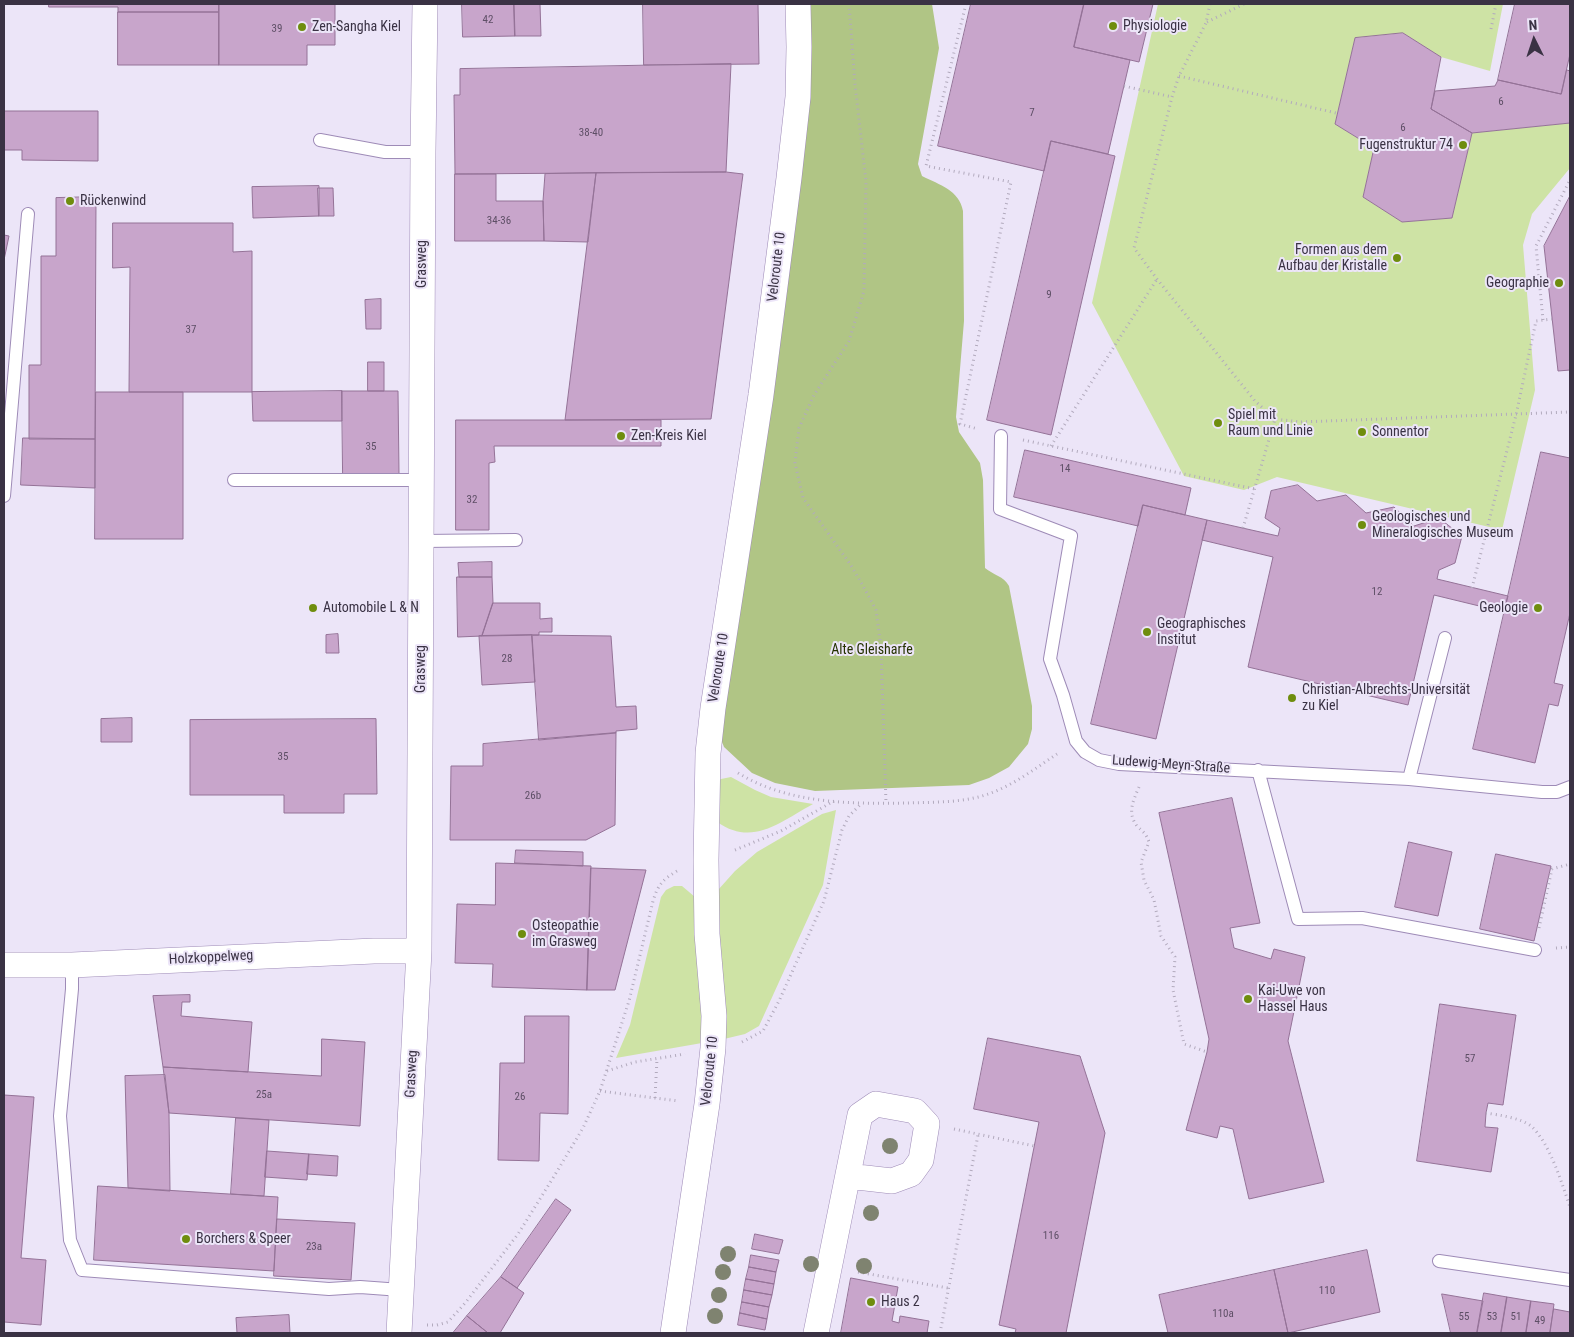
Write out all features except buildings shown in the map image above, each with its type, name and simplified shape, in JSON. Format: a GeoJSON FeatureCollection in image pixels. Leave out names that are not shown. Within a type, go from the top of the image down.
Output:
{"type":"FeatureCollection","features":[{"type":"Feature","properties":{"kind":"street","name":"Grasweg"},"geometry":{"type":"LineString","coordinates":[[399,1329],[418,951],[425,4]]}},
{"type":"Feature","properties":{"kind":"street","name":"Veloroute 10"},"geometry":{"type":"LineString","coordinates":[[672,1333],[707,1104],[713,1048],[714,1016],[707,934],[706,804],[708,753],[719,666],[761,395],[789,178],[798,97],[798,4]]}},
{"type":"Feature","properties":{"kind":"street","name":"Holzkoppelweg"},"geometry":{"type":"LineString","coordinates":[[4,965],[72,965],[374,950],[418,951]]}},
{"type":"Feature","properties":{"kind":"street"},"geometry":{"type":"LineString","coordinates":[[816,1333],[860,1115],[876,1104],[915,1112],[927,1124],[921,1160],[911,1174],[892,1181],[848,1176]]}},
{"type":"Feature","properties":{"kind":"lane"},"geometry":{"type":"LineString","coordinates":[[320,140],[385,152],[423,152]]}},
{"type":"Feature","properties":{"kind":"lane"},"geometry":{"type":"LineString","coordinates":[[4,496],[28,214]]}},
{"type":"Feature","properties":{"kind":"lane"},"geometry":{"type":"LineString","coordinates":[[1001,436],[1000,509],[1071,536],[1050,659],[1063,695],[1076,741]]}},
{"type":"Feature","properties":{"kind":"lane"},"geometry":{"type":"LineString","coordinates":[[234,480],[421,480]]}},
{"type":"Feature","properties":{"kind":"lane"},"geometry":{"type":"LineString","coordinates":[[422,541],[516,540]]}},
{"type":"Feature","properties":{"kind":"lane"},"geometry":{"type":"LineString","coordinates":[[1409,779],[1445,638]]}},
{"type":"Feature","properties":{"kind":"lane","name":"Ludewig-Meyn-Straße"},"geometry":{"type":"LineString","coordinates":[[1076,741],[1085,752],[1099,760],[1119,764],[1409,779],[1542,792],[1557,792],[1570,787]]}},
{"type":"Feature","properties":{"kind":"lane"},"geometry":{"type":"LineString","coordinates":[[1258,770],[1298,919],[1362,918],[1535,950]]}},
{"type":"Feature","properties":{"kind":"lane"},"geometry":{"type":"LineString","coordinates":[[72,965],[72,989],[60,1116],[70,1240],[82,1270],[329,1289],[360,1287],[401,1290]]}},
{"type":"Feature","properties":{"kind":"lane"},"geometry":{"type":"LineString","coordinates":[[1439,1261],[1570,1280]]}},
{"type":"Feature","properties":{"kind":"path"},"geometry":{"type":"LineString","coordinates":[[848,4],[866,182],[864,291],[849,341],[814,395],[799,428],[795,463],[803,498],[850,564],[876,610],[881,648],[886,803]]}},
{"type":"Feature","properties":{"kind":"path"},"geometry":{"type":"LineString","coordinates":[[966,4],[926,166],[1011,182],[960,424],[1001,436],[1255,489]]}},
{"type":"Feature","properties":{"kind":"path"},"geometry":{"type":"LineString","coordinates":[[1210,4],[1206,23],[1179,76],[1172,97],[1134,248],[1255,401],[1275,419],[1300,422],[1570,412]]}},
{"type":"Feature","properties":{"kind":"path"},"geometry":{"type":"LineString","coordinates":[[1206,23],[1244,4]]}},
{"type":"Feature","properties":{"kind":"path"},"geometry":{"type":"LineString","coordinates":[[1491,29],[1496,4]]}},
{"type":"Feature","properties":{"kind":"path"},"geometry":{"type":"LineString","coordinates":[[1179,76],[1336,113]]}},
{"type":"Feature","properties":{"kind":"path"},"geometry":{"type":"LineString","coordinates":[[1124,86],[1172,97]]}},
{"type":"Feature","properties":{"kind":"path"},"geometry":{"type":"LineString","coordinates":[[1543,320],[1536,246],[1570,183]]}},
{"type":"Feature","properties":{"kind":"path"},"geometry":{"type":"LineString","coordinates":[[1050,446],[1157,279]]}},
{"type":"Feature","properties":{"kind":"path"},"geometry":{"type":"LineString","coordinates":[[1472,588],[1516,415],[1536,322],[1552,319]]}},
{"type":"Feature","properties":{"kind":"path"},"geometry":{"type":"LineString","coordinates":[[1243,528],[1275,419]]}},
{"type":"Feature","properties":{"kind":"path"},"geometry":{"type":"LineString","coordinates":[[708,753],[743,776],[775,790],[816,799],[862,804],[951,802],[991,793],[1016,781],[1076,741]]}},
{"type":"Feature","properties":{"kind":"path"},"geometry":{"type":"LineString","coordinates":[[1148,766],[1132,804],[1131,814],[1137,825],[1146,834],[1149,842],[1141,862],[1144,880],[1154,900],[1161,936],[1175,957],[1173,990],[1184,1044],[1207,1052]]}},
{"type":"Feature","properties":{"kind":"path"},"geometry":{"type":"LineString","coordinates":[[399,1329],[448,1322],[466,1302],[518,1234],[553,1178],[583,1128],[600,1091],[606,1071],[635,1062],[741,1042],[763,1031],[779,1001],[824,901],[842,830],[848,816],[862,804]]}},
{"type":"Feature","properties":{"kind":"path"},"geometry":{"type":"LineString","coordinates":[[1570,864],[1552,869],[1535,950],[1570,947]]}},
{"type":"Feature","properties":{"kind":"path"},"geometry":{"type":"LineString","coordinates":[[655,1098],[658,1059]]}},
{"type":"Feature","properties":{"kind":"path"},"geometry":{"type":"LineString","coordinates":[[600,1091],[707,1104]]}},
{"type":"Feature","properties":{"kind":"path"},"geometry":{"type":"LineString","coordinates":[[1486,1113],[1506,1116],[1530,1126],[1546,1146],[1570,1207]]}},
{"type":"Feature","properties":{"kind":"path"},"geometry":{"type":"LineString","coordinates":[[927,1124],[1034,1146]]}},
{"type":"Feature","properties":{"kind":"path"},"geometry":{"type":"LineString","coordinates":[[940,1333],[978,1135]]}},
{"type":"Feature","properties":{"kind":"path"},"geometry":{"type":"LineString","coordinates":[[830,1266],[948,1288]]}},
{"type":"Feature","properties":{"kind":"green space","name":"Alte Gleisharfe"},"geometry":{"type":"Polygon","coordinates":[[[805,4],[932,4],[939,48],[918,164],[922,176],[942,185],[953,193],[961,204],[963,211],[964,321],[956,417],[959,432],[980,463],[983,480],[985,568],[1004,580],[1009,586],[1032,706],[1032,729],[1028,744],[1009,767],[989,778],[969,785],[815,791],[775,783],[752,773],[724,747],[720,737],[805,4]]]}},
{"type":"Feature","properties":{"kind":"green space"},"geometry":{"type":"Polygon","coordinates":[[[1158,4],[1503,4],[1490,71],[1441,57],[1403,33],[1355,38],[1335,124],[1374,148],[1363,197],[1402,222],[1452,218],[1472,133],[1570,123],[1570,168],[1532,214],[1523,245],[1535,390],[1502,530],[1277,477],[1244,490],[1184,476],[1092,303],[1158,4]]]}},
{"type":"Feature","properties":{"kind":"green space"},"geometry":{"type":"Polygon","coordinates":[[[731,777],[771,797],[813,804],[766,829],[743,832],[730,829],[717,822],[717,782],[731,777]]]}},
{"type":"Feature","properties":{"kind":"green space"},"geometry":{"type":"Polygon","coordinates":[[[836,810],[823,885],[759,1026],[745,1034],[724,1039],[718,931],[718,890],[735,871],[757,852],[822,814],[836,810]]]}},
{"type":"Feature","properties":{"kind":"green space"},"geometry":{"type":"Polygon","coordinates":[[[674,886],[682,886],[695,897],[703,1014],[702,1043],[616,1058],[630,1025],[661,897],[666,890],[674,886]]]}},
{"type":"Feature","properties":{"kind":"place","name":"Physiologie"},"geometry":{"type":"Point","coordinates":[1113,26]}},
{"type":"Feature","properties":{"kind":"place","name":"Zen-Sangha Kiel"},"geometry":{"type":"Point","coordinates":[302,27]}},
{"type":"Feature","properties":{"kind":"place","name":"Fugenstruktur 74"},"geometry":{"type":"Point","coordinates":[1463,145]}},
{"type":"Feature","properties":{"kind":"place","name":"Rückenwind"},"geometry":{"type":"Point","coordinates":[70,201]}},
{"type":"Feature","properties":{"kind":"place","name":"Formen aus dem Aufbau der Kristalle"},"geometry":{"type":"Point","coordinates":[1397,258]}},
{"type":"Feature","properties":{"kind":"place","name":"Geographie"},"geometry":{"type":"Point","coordinates":[1559,283]}},
{"type":"Feature","properties":{"kind":"place","name":"Spiel mit Raum und Linie"},"geometry":{"type":"Point","coordinates":[1218,423]}},
{"type":"Feature","properties":{"kind":"place","name":"Sonnentor"},"geometry":{"type":"Point","coordinates":[1362,432]}},
{"type":"Feature","properties":{"kind":"place","name":"Zen-Kreis Kiel"},"geometry":{"type":"Point","coordinates":[621,436]}},
{"type":"Feature","properties":{"kind":"place","name":"Geologisches und Mineralogisches Museum"},"geometry":{"type":"Point","coordinates":[1362,525]}},
{"type":"Feature","properties":{"kind":"place","name":"Automobile L & N"},"geometry":{"type":"Point","coordinates":[313,608]}},
{"type":"Feature","properties":{"kind":"place","name":"Geologie"},"geometry":{"type":"Point","coordinates":[1538,608]}},
{"type":"Feature","properties":{"kind":"place","name":"Geographisches Institut"},"geometry":{"type":"Point","coordinates":[1147,632]}},
{"type":"Feature","properties":{"kind":"place","name":"Christian-Albrechts-Universität zu Kiel"},"geometry":{"type":"Point","coordinates":[1292,698]}},
{"type":"Feature","properties":{"kind":"place","name":"Osteopathie im Grasweg"},"geometry":{"type":"Point","coordinates":[522,934]}},
{"type":"Feature","properties":{"kind":"place","name":"Kai-Uwe von Hassel Haus"},"geometry":{"type":"Point","coordinates":[1248,999]}},
{"type":"Feature","properties":{"kind":"place","name":"Borchers & Speer"},"geometry":{"type":"Point","coordinates":[186,1239]}},
{"type":"Feature","properties":{"kind":"place","name":"Haus 2"},"geometry":{"type":"Point","coordinates":[871,1302]}}]}
